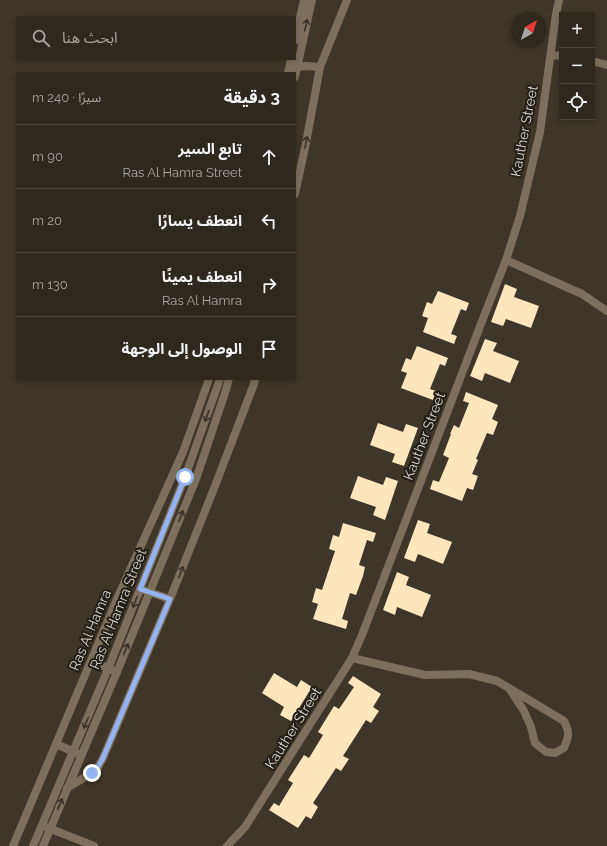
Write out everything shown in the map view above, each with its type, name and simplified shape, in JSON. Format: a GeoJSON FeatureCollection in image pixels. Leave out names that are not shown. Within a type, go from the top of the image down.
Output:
{"type":"FeatureCollection","features":[{"type":"Feature","properties":{"kind":"street"},"geometry":{"type":"LineString","coordinates":[[296,36],[304,0]]}},
{"type":"Feature","properties":{"kind":"street"},"geometry":{"type":"LineString","coordinates":[[296,53],[312,0]]}},
{"type":"Feature","properties":{"kind":"street"},"geometry":{"type":"LineString","coordinates":[[296,189],[320,67],[347,0]]}},
{"type":"Feature","properties":{"kind":"street","name":"Kauther Street"},"geometry":{"type":"LineString","coordinates":[[227,846],[245,828],[352,658],[362,635],[506,260],[520,216],[540,132],[559,0]]}},
{"type":"Feature","properties":{"kind":"street"},"geometry":{"type":"LineString","coordinates":[[551,55],[559,56]]}},
{"type":"Feature","properties":{"kind":"street"},"geometry":{"type":"LineString","coordinates":[[291,70],[294,60]]}},
{"type":"Feature","properties":{"kind":"street"},"geometry":{"type":"LineString","coordinates":[[595,62],[607,65]]}},
{"type":"Feature","properties":{"kind":"street"},"geometry":{"type":"LineString","coordinates":[[291,70],[306,66],[320,67]]}},
{"type":"Feature","properties":{"kind":"street"},"geometry":{"type":"LineString","coordinates":[[506,260],[582,294],[607,311]]}},
{"type":"Feature","properties":{"kind":"street","name":"Ras Al Hamra"},"geometry":{"type":"LineString","coordinates":[[13,846],[117,599],[183,452],[209,380]]}},
{"type":"Feature","properties":{"kind":"street","name":"Ras Al Hamra Street"},"geometry":{"type":"LineString","coordinates":[[43,846],[67,788],[77,753],[108,669],[225,380]]}},
{"type":"Feature","properties":{"kind":"street","name":"Ras Al Hamra Street"},"geometry":{"type":"LineString","coordinates":[[32,846],[117,672],[196,479],[225,393],[225,380]]}},
{"type":"Feature","properties":{"kind":"street"},"geometry":{"type":"LineString","coordinates":[[67,788],[92,773],[98,767],[103,758],[170,599],[215,486],[255,380]]}},
{"type":"Feature","properties":{"kind":"street"},"geometry":{"type":"LineString","coordinates":[[140,589],[170,599]]}},
{"type":"Feature","properties":{"kind":"street"},"geometry":{"type":"LineString","coordinates":[[352,658],[425,675],[469,674],[497,681],[509,688],[564,721],[568,729],[569,736],[564,748],[555,753],[546,752],[535,743],[531,727],[524,711],[509,688]]}},
{"type":"Feature","properties":{"kind":"street"},"geometry":{"type":"LineString","coordinates":[[91,661],[117,672]]}},
{"type":"Feature","properties":{"kind":"street"},"geometry":{"type":"LineString","coordinates":[[56,744],[77,753]]}},
{"type":"Feature","properties":{"kind":"street"},"geometry":{"type":"LineString","coordinates":[[42,825],[94,846]]}},
{"type":"Feature","properties":{"kind":"building"},"geometry":{"type":"Polygon","coordinates":[[[505,284],[517,289],[514,297],[539,306],[531,328],[506,319],[503,326],[491,322],[505,284]]]}},
{"type":"Feature","properties":{"kind":"building"},"geometry":{"type":"Polygon","coordinates":[[[438,291],[469,303],[466,311],[461,309],[451,334],[457,336],[454,344],[423,332],[428,318],[422,316],[427,302],[432,304],[438,291]]]}},
{"type":"Feature","properties":{"kind":"building"},"geometry":{"type":"Polygon","coordinates":[[[485,339],[497,343],[493,351],[519,361],[510,383],[485,373],[482,381],[470,376],[485,339]]]}},
{"type":"Feature","properties":{"kind":"building"},"geometry":{"type":"Polygon","coordinates":[[[417,346],[448,358],[445,366],[440,364],[430,389],[436,391],[433,400],[401,388],[407,373],[401,371],[406,358],[411,360],[417,346]]]}},
{"type":"Feature","properties":{"kind":"building"},"geometry":{"type":"Polygon","coordinates":[[[466,392],[498,405],[492,419],[498,422],[493,435],[487,433],[476,459],[478,460],[472,474],[478,476],[473,490],[467,488],[462,501],[430,489],[433,480],[439,482],[449,458],[443,455],[454,425],[459,428],[469,403],[463,401],[466,392]]]}},
{"type":"Feature","properties":{"kind":"building"},"geometry":{"type":"Polygon","coordinates":[[[378,423],[403,432],[406,424],[418,428],[404,466],[392,462],[395,454],[370,445],[378,423]]]}},
{"type":"Feature","properties":{"kind":"building"},"geometry":{"type":"Polygon","coordinates":[[[358,476],[383,485],[386,477],[398,481],[385,520],[373,515],[376,507],[350,498],[358,476]]]}},
{"type":"Feature","properties":{"kind":"building"},"geometry":{"type":"Polygon","coordinates":[[[418,520],[430,524],[427,533],[452,542],[443,564],[418,554],[415,562],[404,558],[418,520]]]}},
{"type":"Feature","properties":{"kind":"building"},"geometry":{"type":"Polygon","coordinates":[[[343,523],[376,533],[373,542],[367,540],[359,565],[365,567],[356,595],[350,593],[342,619],[348,621],[346,629],[313,619],[318,604],[312,602],[316,588],[322,590],[335,551],[329,549],[333,535],[339,537],[343,523]]]}},
{"type":"Feature","properties":{"kind":"building"},"geometry":{"type":"Polygon","coordinates":[[[397,572],[409,577],[406,585],[431,595],[422,617],[397,607],[395,615],[383,610],[397,572]]]}},
{"type":"Feature","properties":{"kind":"building"},"geometry":{"type":"Polygon","coordinates":[[[274,673],[297,687],[301,680],[312,687],[291,721],[280,715],[284,707],[262,693],[274,673]]]}},
{"type":"Feature","properties":{"kind":"building"},"geometry":{"type":"Polygon","coordinates":[[[353,676],[381,694],[373,707],[379,711],[371,723],[366,720],[343,756],[349,759],[341,771],[336,768],[313,803],[318,807],[311,819],[306,816],[298,828],[269,810],[274,803],[279,806],[293,783],[288,780],[304,755],[309,758],[323,735],[318,732],[334,706],[339,709],[354,687],[348,683],[353,676]]]}},
{"type":"Feature","properties":{"kind":"route"},"geometry":{"type":"LineString","coordinates":[[92,773],[98,767],[103,758],[170,599],[140,589],[185,477]]}}]}
